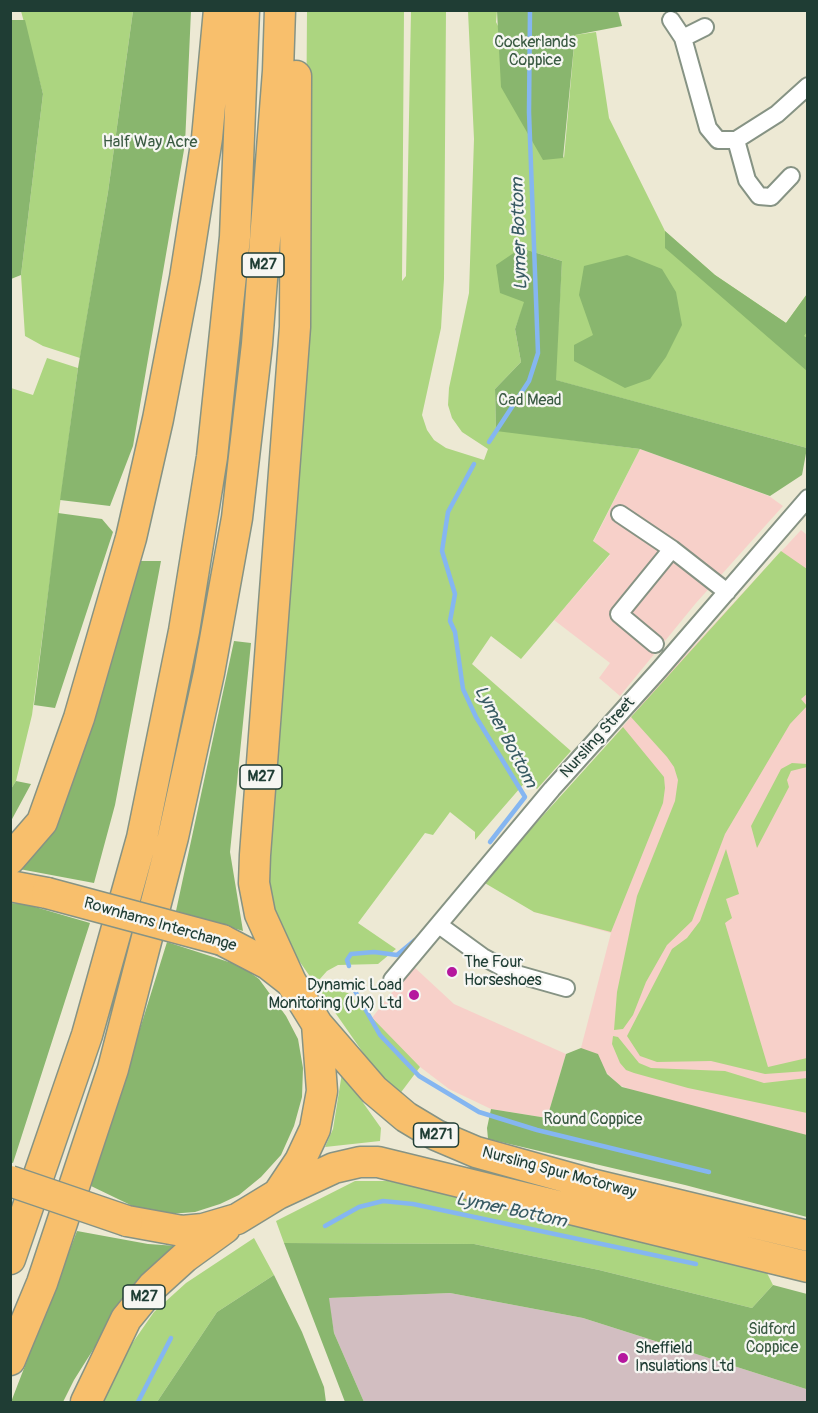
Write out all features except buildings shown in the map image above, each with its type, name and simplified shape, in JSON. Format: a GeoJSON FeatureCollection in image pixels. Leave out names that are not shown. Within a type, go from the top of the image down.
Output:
{"type":"FeatureCollection","features":[{"type":"Feature","properties":{"kind":"highway"},"geometry":{"type":"LineString","coordinates":[[10,859],[42,822],[79,718],[131,538],[158,419],[185,278],[207,138],[219,10]]}},
{"type":"Feature","properties":{"kind":"highway","name":"M27"},"geometry":{"type":"LineString","coordinates":[[10,1259],[87,1035],[142,838],[184,631],[212,457],[235,237],[244,10]]}},
{"type":"Feature","properties":{"kind":"highway","name":"M27"},"geometry":{"type":"LineString","coordinates":[[10,1360],[42,1283],[113,1069],[173,837],[209,673],[237,518],[257,344],[278,71],[280,10]]}},
{"type":"Feature","properties":{"kind":"highway","name":"M27"},"geometry":{"type":"LineString","coordinates":[[291,10],[296,65],[295,327],[254,883],[260,914],[291,982]]}},
{"type":"Feature","properties":{"kind":"highway","name":"Rownhams Interchange"},"geometry":{"type":"LineString","coordinates":[[10,886],[47,893],[222,940],[268,964],[291,982],[317,1024],[322,1059],[320,1109],[300,1161],[278,1194],[237,1219],[203,1229],[183,1231],[127,1221],[10,1181]]}},
{"type":"Feature","properties":{"kind":"highway","name":"Nursling Spur Motorway"},"geometry":{"type":"LineString","coordinates":[[317,1024],[374,1090],[406,1117],[436,1135],[476,1152],[591,1184],[807,1236]]}},
{"type":"Feature","properties":{"kind":"highway","name":"Nursling Spur Motorway"},"geometry":{"type":"LineString","coordinates":[[278,1194],[334,1168],[360,1161],[378,1162],[807,1267]]}},
{"type":"Feature","properties":{"kind":"highway","name":"M27"},"geometry":{"type":"LineString","coordinates":[[86,1402],[126,1319],[153,1286],[185,1257],[237,1219]]}},
{"type":"Feature","properties":{"kind":"street"},"geometry":{"type":"LineString","coordinates":[[671,20],[683,38],[708,128],[718,140],[736,140],[777,114],[807,86]]}},
{"type":"Feature","properties":{"kind":"street"},"geometry":{"type":"LineString","coordinates":[[683,38],[705,27]]}},
{"type":"Feature","properties":{"kind":"street"},"geometry":{"type":"LineString","coordinates":[[736,140],[747,180],[759,196],[771,197],[791,176]]}},
{"type":"Feature","properties":{"kind":"street","name":"Nursling Street"},"geometry":{"type":"LineString","coordinates":[[392,980],[552,789],[807,498]]}},
{"type":"Feature","properties":{"kind":"street"},"geometry":{"type":"LineString","coordinates":[[621,514],[672,549],[727,592]]}},
{"type":"Feature","properties":{"kind":"street"},"geometry":{"type":"LineString","coordinates":[[655,644],[620,614],[672,549]]}},
{"type":"Feature","properties":{"kind":"street"},"geometry":{"type":"LineString","coordinates":[[439,924],[483,957],[513,973],[566,988]]}},
{"type":"Feature","properties":{"kind":"shaded area"},"geometry":{"type":"Polygon","coordinates":[[[640,449],[769,496],[783,506],[696,603],[620,696],[599,678],[610,663],[554,620],[610,555],[593,542],[640,449]]]}},
{"type":"Feature","properties":{"kind":"shaded area"},"geometry":{"type":"Polygon","coordinates":[[[801,530],[807,535],[807,1145],[752,1139],[619,1085],[581,1048],[611,933],[534,912],[615,736],[655,688],[801,530]]]}},
{"type":"Feature","properties":{"kind":"shaded area"},"geometry":{"type":"Polygon","coordinates":[[[413,966],[454,1004],[566,1054],[547,1118],[491,1109],[449,1089],[411,1060],[371,1019],[413,966]]]}},
{"type":"Feature","properties":{"kind":"shaded area"},"geometry":{"type":"Polygon","coordinates":[[[450,1293],[583,1318],[806,1389],[807,1385],[807,1402],[364,1402],[334,1333],[328,1298],[450,1293]]]}},
{"type":"Feature","properties":{"kind":"green space"},"geometry":{"type":"Polygon","coordinates":[[[21,11],[133,11],[108,192],[80,358],[43,346],[25,336],[21,275],[43,94],[21,11]]]}},
{"type":"Feature","properties":{"kind":"green space","name":"Half Way Acre"},"geometry":{"type":"Polygon","coordinates":[[[133,11],[191,11],[185,144],[133,446],[110,506],[60,500],[78,368],[108,192],[133,11]]]}},
{"type":"Feature","properties":{"kind":"green space"},"geometry":{"type":"Polygon","coordinates":[[[307,11],[404,11],[402,281],[406,276],[411,11],[446,11],[444,279],[441,328],[422,415],[427,430],[434,440],[446,448],[484,460],[488,449],[462,432],[452,418],[448,405],[449,388],[469,293],[474,139],[468,11],[497,11],[496,22],[564,158],[575,35],[596,32],[609,118],[665,231],[715,275],[786,323],[807,294],[807,448],[555,380],[562,261],[521,248],[525,302],[515,329],[521,362],[495,389],[496,430],[640,449],[593,541],[610,554],[521,659],[491,636],[472,664],[571,751],[537,789],[527,780],[475,840],[475,832],[450,812],[433,835],[425,833],[358,923],[396,949],[378,964],[338,965],[327,971],[319,980],[326,988],[348,993],[420,1067],[399,1095],[385,1082],[364,1054],[279,932],[264,881],[306,155],[307,11]]]}},
{"type":"Feature","properties":{"kind":"green space","name":"Cockerlands Coppice"},"geometry":{"type":"Polygon","coordinates":[[[497,11],[618,11],[622,26],[575,35],[563,158],[543,160],[501,87],[497,11]]]}},
{"type":"Feature","properties":{"kind":"green space"},"geometry":{"type":"Polygon","coordinates":[[[11,20],[25,20],[43,94],[21,275],[11,279],[11,20]]]}},
{"type":"Feature","properties":{"kind":"green space"},"geometry":{"type":"Polygon","coordinates":[[[665,231],[715,275],[786,323],[807,294],[807,332],[804,336],[807,338],[807,371],[665,248],[665,231]]]}},
{"type":"Feature","properties":{"kind":"green space","name":"Cad Mead"},"geometry":{"type":"Polygon","coordinates":[[[521,248],[562,261],[556,380],[807,448],[802,475],[770,496],[640,449],[496,431],[495,389],[521,362],[515,329],[524,302],[500,293],[496,265],[521,248]]]}},
{"type":"Feature","properties":{"kind":"green space"},"geometry":{"type":"Polygon","coordinates":[[[627,255],[662,269],[676,292],[682,325],[666,357],[650,379],[625,388],[574,361],[574,345],[593,335],[579,295],[584,266],[627,255]]]}},
{"type":"Feature","properties":{"kind":"green space"},"geometry":{"type":"Polygon","coordinates":[[[47,358],[78,368],[32,715],[16,781],[11,789],[11,388],[33,395],[47,358]]]}},
{"type":"Feature","properties":{"kind":"green space"},"geometry":{"type":"Polygon","coordinates":[[[58,513],[102,519],[113,532],[55,708],[34,705],[58,513]]]}},
{"type":"Feature","properties":{"kind":"green space"},"geometry":{"type":"Polygon","coordinates":[[[781,551],[807,569],[808,693],[801,699],[807,706],[790,724],[725,834],[692,921],[667,945],[646,982],[633,1015],[623,1029],[614,1030],[617,992],[637,896],[675,801],[678,780],[674,767],[667,757],[631,717],[781,551]]]}},
{"type":"Feature","properties":{"kind":"green space"},"geometry":{"type":"Polygon","coordinates":[[[135,561],[161,561],[115,805],[94,883],[14,868],[135,561]]]}},
{"type":"Feature","properties":{"kind":"green space"},"geometry":{"type":"Polygon","coordinates":[[[234,641],[251,643],[230,852],[243,931],[176,911],[234,641]]]}},
{"type":"Feature","properties":{"kind":"green space"},"geometry":{"type":"Polygon","coordinates":[[[623,727],[664,777],[665,788],[663,803],[611,932],[534,912],[483,882],[623,727]]]}},
{"type":"Feature","properties":{"kind":"green space"},"geometry":{"type":"Polygon","coordinates":[[[792,763],[807,764],[807,767],[791,771],[787,780],[789,787],[757,848],[751,826],[781,769],[792,763]]]}},
{"type":"Feature","properties":{"kind":"green space"},"geometry":{"type":"Polygon","coordinates":[[[16,781],[31,784],[11,821],[11,789],[16,781]]]}},
{"type":"Feature","properties":{"kind":"green space"},"geometry":{"type":"Polygon","coordinates":[[[726,849],[739,894],[726,899],[732,918],[725,923],[768,1067],[807,1058],[807,1071],[765,1074],[711,1061],[657,1062],[640,1056],[627,1036],[672,949],[687,938],[700,921],[726,849]]]}},
{"type":"Feature","properties":{"kind":"green space"},"geometry":{"type":"Polygon","coordinates":[[[10,903],[25,904],[90,923],[13,1163],[10,1162],[10,903]]]}},
{"type":"Feature","properties":{"kind":"green space"},"geometry":{"type":"Polygon","coordinates":[[[167,942],[241,966],[259,979],[286,1016],[298,1039],[303,1068],[302,1097],[294,1126],[281,1155],[261,1177],[239,1195],[220,1204],[195,1212],[169,1214],[145,1212],[91,1186],[167,942]]]}},
{"type":"Feature","properties":{"kind":"green space"},"geometry":{"type":"Polygon","coordinates":[[[613,1036],[618,1037],[639,1063],[651,1068],[725,1071],[764,1083],[807,1078],[807,1113],[688,1088],[626,1070],[620,1063],[612,1044],[613,1036]]]}},
{"type":"Feature","properties":{"kind":"green space","name":"Round Coppice"},"geometry":{"type":"Polygon","coordinates":[[[581,1048],[598,1054],[607,1074],[622,1087],[807,1135],[807,1217],[685,1185],[488,1139],[487,1128],[491,1109],[547,1118],[566,1054],[581,1048]]]}},
{"type":"Feature","properties":{"kind":"green space"},"geometry":{"type":"Polygon","coordinates":[[[342,1073],[381,1128],[380,1141],[325,1147],[333,1129],[342,1073]]]}},
{"type":"Feature","properties":{"kind":"green space"},"geometry":{"type":"Polygon","coordinates":[[[355,1181],[388,1181],[462,1197],[766,1271],[773,1285],[752,1308],[599,1270],[474,1244],[284,1243],[276,1221],[355,1181]]]}},
{"type":"Feature","properties":{"kind":"green space"},"geometry":{"type":"Polygon","coordinates":[[[77,1231],[148,1244],[177,1246],[115,1315],[74,1380],[63,1402],[11,1402],[77,1231]]]}},
{"type":"Feature","properties":{"kind":"green space"},"geometry":{"type":"Polygon","coordinates":[[[254,1238],[274,1275],[217,1312],[157,1402],[100,1402],[115,1368],[154,1312],[186,1283],[254,1238]]]}},
{"type":"Feature","properties":{"kind":"green space","name":"Sidford Coppice"},"geometry":{"type":"Polygon","coordinates":[[[284,1243],[474,1244],[599,1270],[752,1308],[773,1285],[807,1294],[806,1389],[583,1318],[450,1293],[329,1298],[334,1333],[364,1402],[345,1402],[284,1243]]]}},
{"type":"Feature","properties":{"kind":"green space"},"geometry":{"type":"Polygon","coordinates":[[[274,1275],[302,1332],[324,1387],[326,1402],[157,1402],[217,1312],[274,1275]]]}},
{"type":"Feature","properties":{"kind":"waterway","name":"Lymer Bottom"},"geometry":{"type":"LineString","coordinates":[[489,442],[529,381],[538,353],[529,112],[530,10]]}},
{"type":"Feature","properties":{"kind":"waterway","name":"Lymer Bottom"},"geometry":{"type":"LineString","coordinates":[[474,464],[448,512],[442,551],[455,594],[450,621],[455,632],[463,689],[476,717],[525,797],[490,842]]}},
{"type":"Feature","properties":{"kind":"waterway","name":"Lymer Bottom"},"geometry":{"type":"LineString","coordinates":[[349,966],[347,960],[351,954],[374,952],[397,955],[415,940]]}},
{"type":"Feature","properties":{"kind":"waterway","name":"Lymer Bottom"},"geometry":{"type":"LineString","coordinates":[[355,991],[380,1035],[419,1076],[479,1112],[537,1130],[709,1172]]}},
{"type":"Feature","properties":{"kind":"waterway","name":"Lymer Bottom"},"geometry":{"type":"LineString","coordinates":[[325,1226],[359,1207],[383,1201],[413,1204],[696,1264]]}},
{"type":"Feature","properties":{"kind":"waterway","name":"Lymer Bottom"},"geometry":{"type":"LineString","coordinates":[[138,1402],[171,1338]]}},
{"type":"Feature","properties":{"kind":"place","name":"The Four Horseshoes"},"geometry":{"type":"Point","coordinates":[452,972]}},
{"type":"Feature","properties":{"kind":"place","name":"Dynamic Load Monitoring (UK) Ltd"},"geometry":{"type":"Point","coordinates":[414,995]}},
{"type":"Feature","properties":{"kind":"place","name":"Sheffield Insulations Ltd"},"geometry":{"type":"Point","coordinates":[623,1358]}}]}
